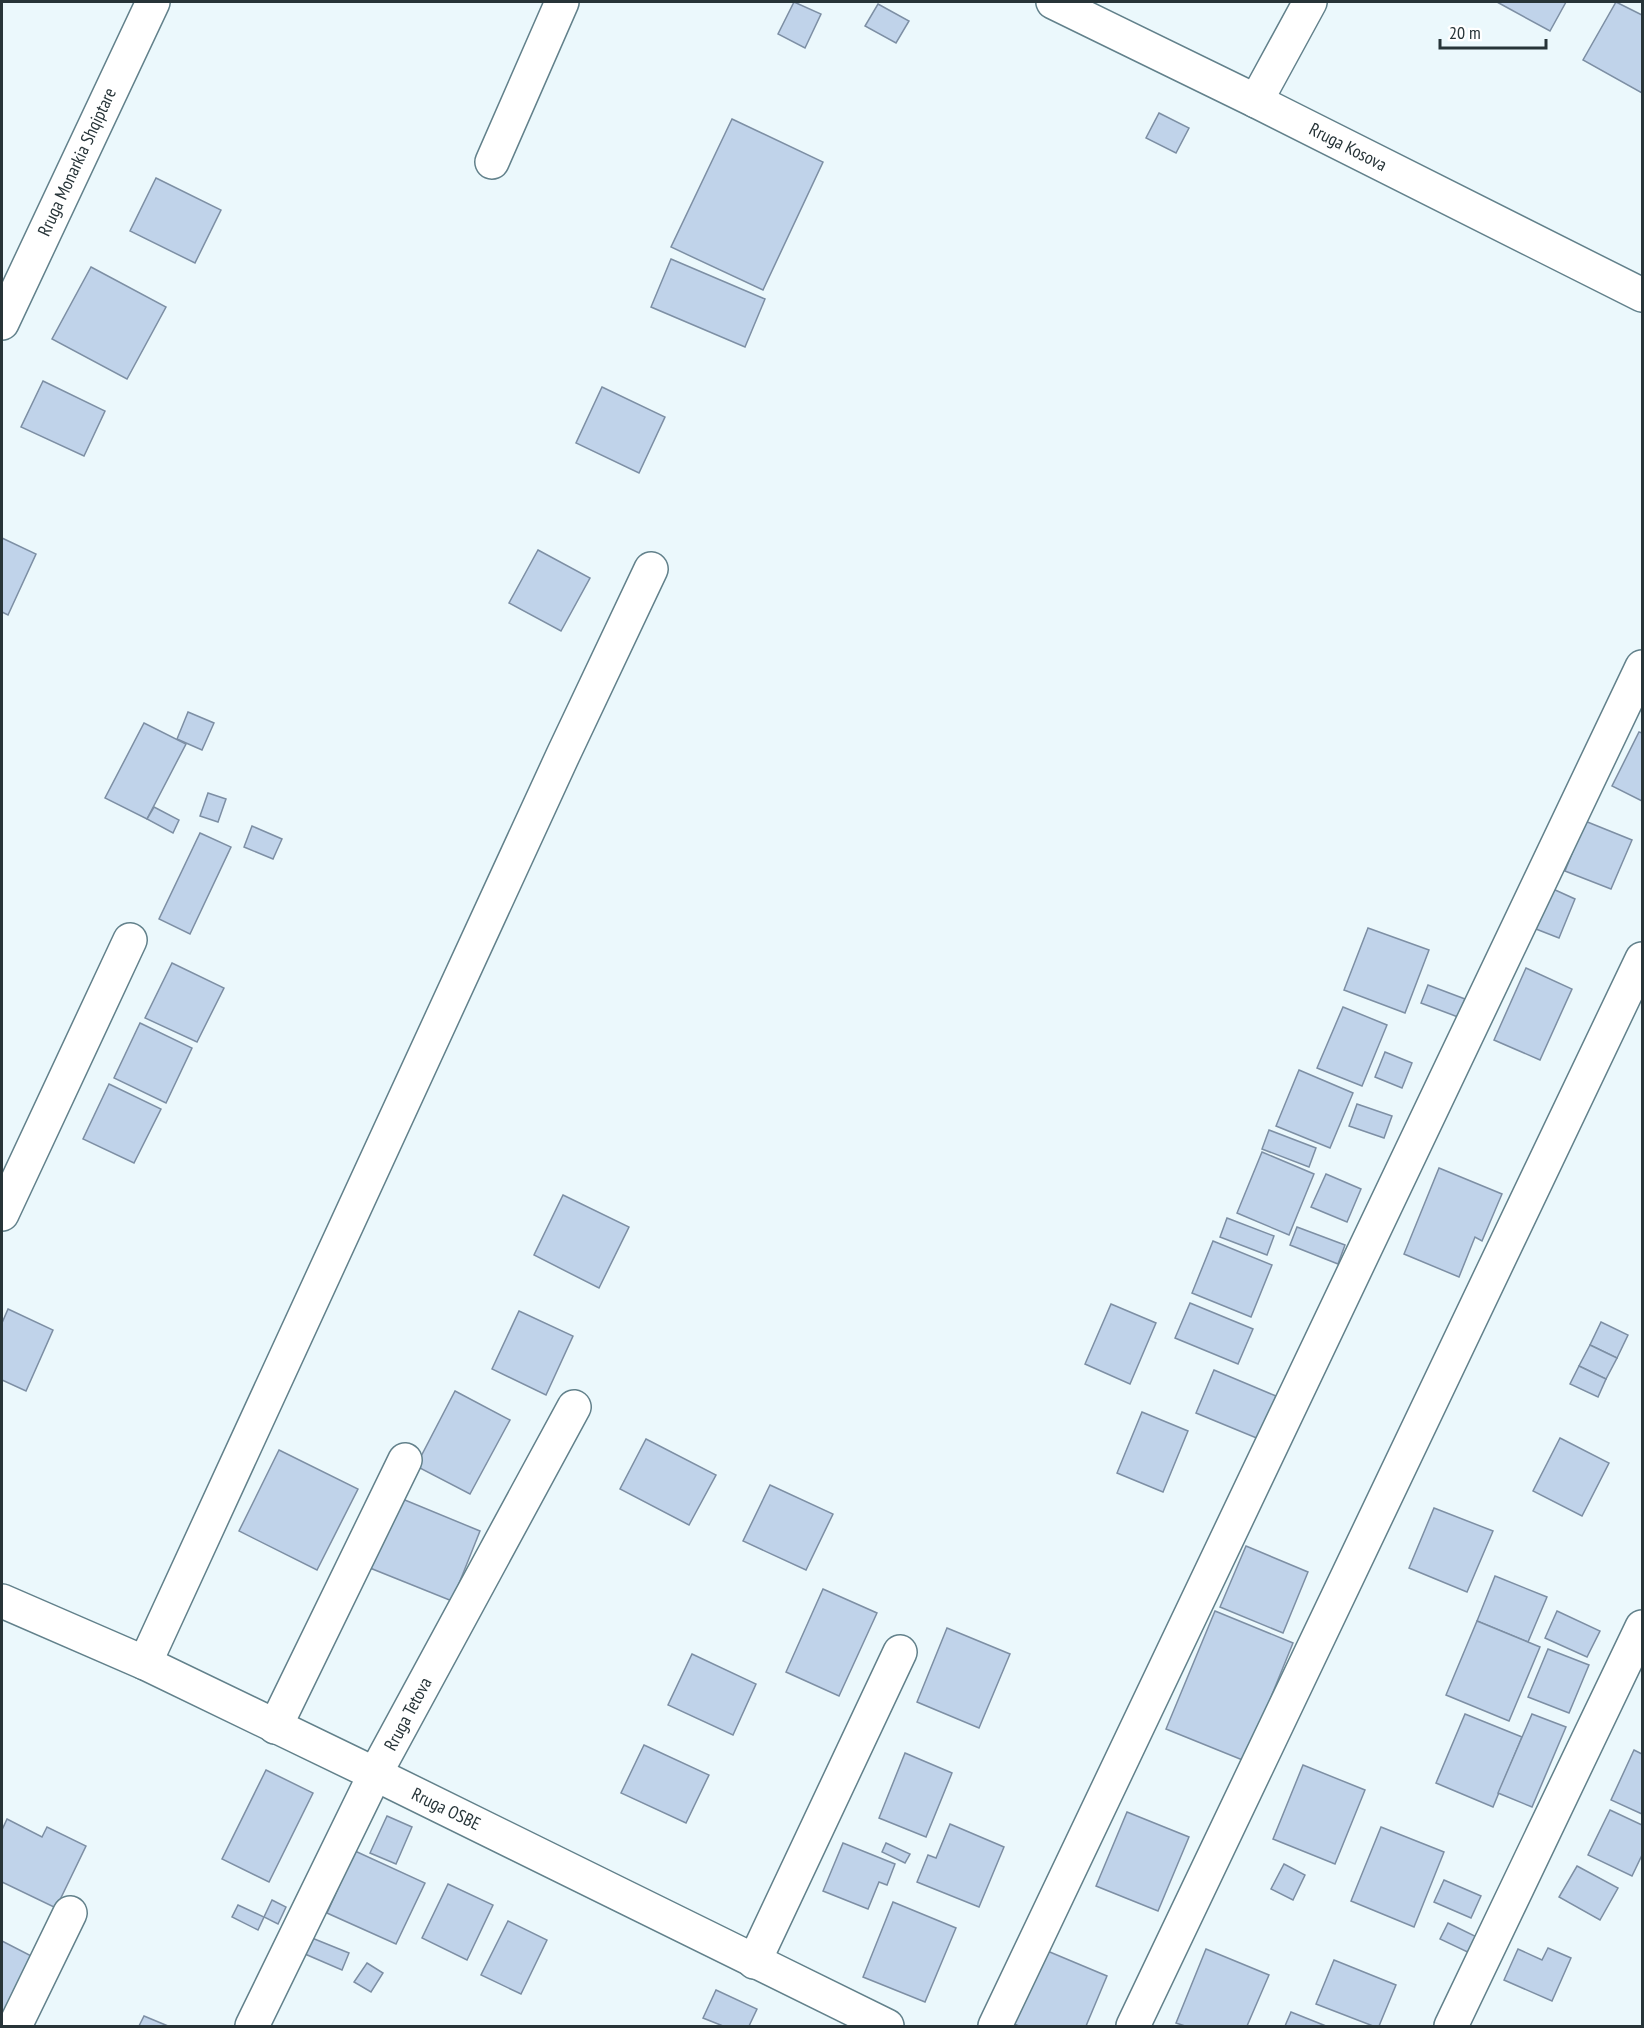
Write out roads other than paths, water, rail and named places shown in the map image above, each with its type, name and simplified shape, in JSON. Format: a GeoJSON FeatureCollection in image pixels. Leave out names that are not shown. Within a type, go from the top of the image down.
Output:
{"type":"FeatureCollection","features":[{"type":"Feature","properties":{"kind":"street","name":"Rruga Monarkia Shqiptare"},"geometry":{"type":"LineString","coordinates":[[2,323],[153,2]]}},
{"type":"Feature","properties":{"kind":"street"},"geometry":{"type":"LineString","coordinates":[[492,162],[562,2]]}},
{"type":"Feature","properties":{"kind":"street","name":"Rruga Kosova"},"geometry":{"type":"LineString","coordinates":[[1055,2],[1642,295]]}},
{"type":"Feature","properties":{"kind":"street"},"geometry":{"type":"LineString","coordinates":[[1256,101],[1310,2]]}},
{"type":"Feature","properties":{"kind":"street"},"geometry":{"type":"LineString","coordinates":[[145,1663],[651,569]]}},
{"type":"Feature","properties":{"kind":"street"},"geometry":{"type":"LineString","coordinates":[[995,2026],[1642,667]]}},
{"type":"Feature","properties":{"kind":"street"},"geometry":{"type":"LineString","coordinates":[[2,1214],[130,940]]}},
{"type":"Feature","properties":{"kind":"street"},"geometry":{"type":"LineString","coordinates":[[1133,2026],[1642,959]]}},
{"type":"Feature","properties":{"kind":"street","name":"Rruga Tetova"},"geometry":{"type":"LineString","coordinates":[[252,2026],[375,1774],[574,1407]]}},
{"type":"Feature","properties":{"kind":"street"},"geometry":{"type":"LineString","coordinates":[[275,1726],[405,1460]]}},
{"type":"Feature","properties":{"kind":"street","name":"Rruga OSBE"},"geometry":{"type":"LineString","coordinates":[[2,1601],[145,1663],[887,2026]]}},
{"type":"Feature","properties":{"kind":"street"},"geometry":{"type":"LineString","coordinates":[[1451,2026],[1642,1627]]}},
{"type":"Feature","properties":{"kind":"street"},"geometry":{"type":"LineString","coordinates":[[754,1962],[900,1652]]}},
{"type":"Feature","properties":{"kind":"street"},"geometry":{"type":"LineString","coordinates":[[15,2026],[70,1913]]}}]}
